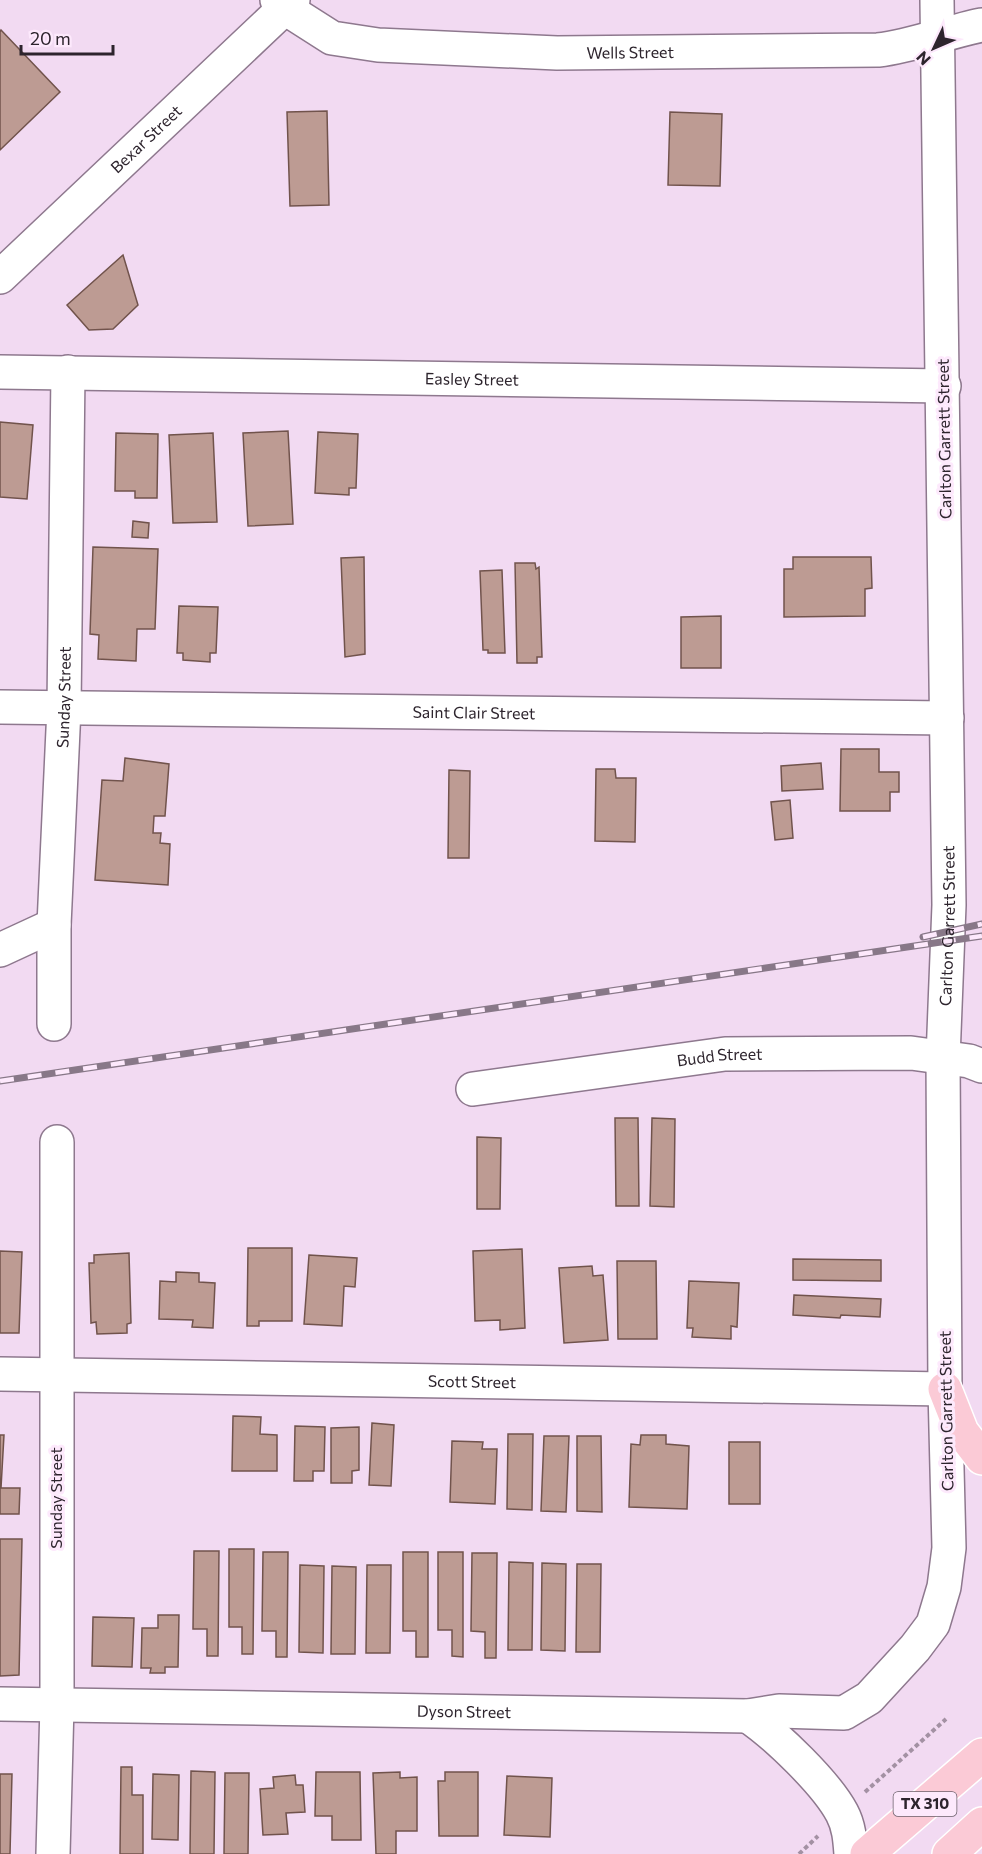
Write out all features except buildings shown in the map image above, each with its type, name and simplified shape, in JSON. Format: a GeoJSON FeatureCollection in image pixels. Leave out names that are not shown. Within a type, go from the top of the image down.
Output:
{"type":"FeatureCollection","features":[{"type":"Feature","properties":{"kind":"main road"},"geometry":{"type":"LineString","coordinates":[[945,1389],[962,1432],[982,1458]]}},
{"type":"Feature","properties":{"kind":"main road","name":"TX 310"},"geometry":{"type":"LineString","coordinates":[[867,1854],[982,1755]]}},
{"type":"Feature","properties":{"kind":"main road","name":"TX 310"},"geometry":{"type":"LineString","coordinates":[[949,1854],[982,1824]]}},
{"type":"Feature","properties":{"kind":"street","name":"Carlton Garrett Street"},"geometry":{"type":"LineString","coordinates":[[748,1716],[779,1711],[844,1713],[856,1708],[868,1698],[915,1648],[933,1624],[944,1587],[949,1548],[945,1389],[969,1059],[949,905],[944,386],[937,0]]}},
{"type":"Feature","properties":{"kind":"street","name":"Wells Street"},"geometry":{"type":"LineString","coordinates":[[285,3],[332,38],[378,45],[556,53],[878,50],[897,48],[937,34],[982,25]]}},
{"type":"Feature","properties":{"kind":"street","name":"Bexar Street"},"geometry":{"type":"LineString","coordinates":[[0,277],[285,3]]}},
{"type":"Feature","properties":{"kind":"street","name":"Easley Street"},"geometry":{"type":"LineString","coordinates":[[0,372],[944,386]]}},
{"type":"Feature","properties":{"kind":"street","name":"Sunday Street"},"geometry":{"type":"LineString","coordinates":[[54,1024],[54,925],[64,708],[69,372]]}},
{"type":"Feature","properties":{"kind":"street","name":"Saint Clair Street"},"geometry":{"type":"LineString","coordinates":[[0,707],[947,718]]}},
{"type":"Feature","properties":{"kind":"street"},"geometry":{"type":"LineString","coordinates":[[0,950],[54,925]]}},
{"type":"Feature","properties":{"kind":"street","name":"Budd Street"},"geometry":{"type":"LineString","coordinates":[[473,1089],[725,1054],[911,1053],[969,1059]]}},
{"type":"Feature","properties":{"kind":"street","name":"Sunday Street"},"geometry":{"type":"LineString","coordinates":[[53,1854],[57,1705],[57,1142]]}},
{"type":"Feature","properties":{"kind":"street","name":"Scott Street"},"geometry":{"type":"LineString","coordinates":[[0,1374],[945,1389]]}},
{"type":"Feature","properties":{"kind":"street","name":"Dyson Street"},"geometry":{"type":"LineString","coordinates":[[0,1704],[748,1716]]}},
{"type":"Feature","properties":{"kind":"street"},"geometry":{"type":"LineString","coordinates":[[748,1716],[773,1734],[832,1799],[842,1814],[850,1836],[850,1854]]}},
{"type":"Feature","properties":{"kind":"path"},"geometry":{"type":"LineString","coordinates":[[862,1795],[946,1719]]}},
{"type":"Feature","properties":{"kind":"railway"},"geometry":{"type":"LineString","coordinates":[[923,937],[982,924]]}},
{"type":"Feature","properties":{"kind":"railway"},"geometry":{"type":"LineString","coordinates":[[0,1081],[982,936]]}}]}
